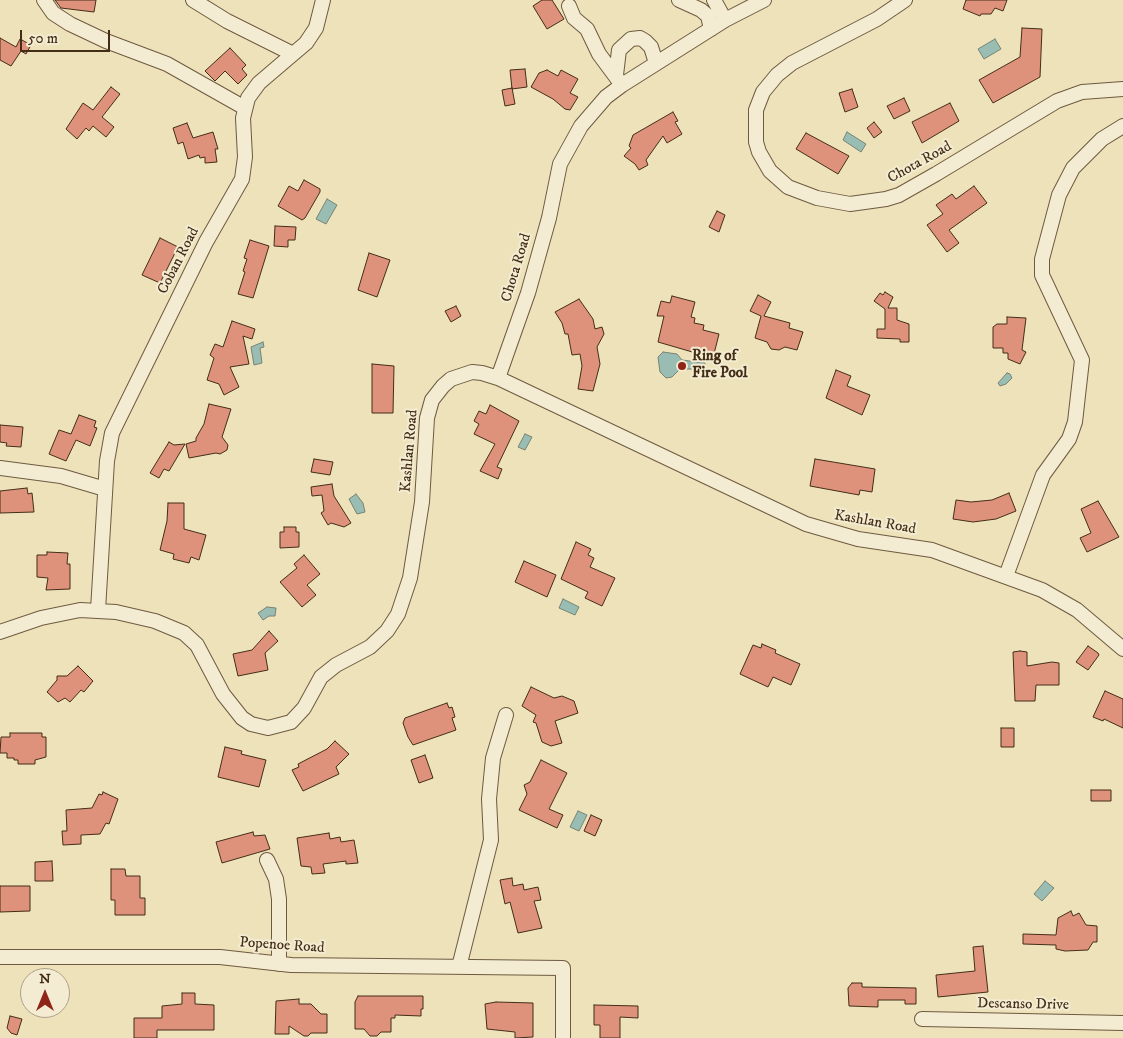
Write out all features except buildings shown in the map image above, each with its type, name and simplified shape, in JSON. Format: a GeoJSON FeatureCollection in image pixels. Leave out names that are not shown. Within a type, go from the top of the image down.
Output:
{"type":"FeatureCollection","features":[{"type":"Feature","properties":{"kind":"street"},"geometry":{"type":"LineString","coordinates":[[44,0],[53,13],[70,24],[106,41],[167,64],[245,108]]}},
{"type":"Feature","properties":{"kind":"street"},"geometry":{"type":"LineString","coordinates":[[193,0],[293,54]]}},
{"type":"Feature","properties":{"kind":"street","name":"Coban Road"},"geometry":{"type":"LineString","coordinates":[[98,610],[109,447],[119,417],[206,242],[242,180],[245,158],[245,108],[248,98],[259,83],[306,43],[316,28],[323,0]]}},
{"type":"Feature","properties":{"kind":"street"},"geometry":{"type":"LineString","coordinates":[[679,0],[701,10],[708,16],[711,29]]}},
{"type":"Feature","properties":{"kind":"street"},"geometry":{"type":"LineString","coordinates":[[714,0],[725,20]]}},
{"type":"Feature","properties":{"kind":"street","name":"Chota Road"},"geometry":{"type":"LineString","coordinates":[[498,378],[528,293],[549,218],[560,164],[581,126],[619,80],[656,63],[725,20],[764,0]]}},
{"type":"Feature","properties":{"kind":"street","name":"Chota Road"},"geometry":{"type":"LineString","coordinates":[[905,0],[876,19],[792,63],[777,75],[763,92],[756,110],[756,142],[770,171],[788,187],[817,198],[850,204],[886,199],[936,174],[1057,100],[1082,92],[1123,89]]}},
{"type":"Feature","properties":{"kind":"street"},"geometry":{"type":"LineString","coordinates":[[570,6],[574,18],[587,29],[604,62],[619,80]]}},
{"type":"Feature","properties":{"kind":"street"},"geometry":{"type":"LineString","coordinates":[[619,80],[619,50],[630,39],[645,41],[651,47],[656,63]]}},
{"type":"Feature","properties":{"kind":"street"},"geometry":{"type":"LineString","coordinates":[[1006,576],[1043,475],[1069,439],[1075,422],[1081,354],[1042,275],[1042,259],[1059,195],[1073,168],[1102,139],[1123,126]]}},
{"type":"Feature","properties":{"kind":"street","name":"Kashlan Road"},"geometry":{"type":"LineString","coordinates":[[0,632],[50,616],[80,610],[98,610],[155,621],[184,633],[197,645],[223,694],[242,718],[251,724],[268,728],[291,722],[304,708],[316,684],[328,670],[370,647],[387,631],[400,609],[410,578],[422,502],[428,418],[432,400],[443,386],[459,375],[482,373],[498,378],[806,524],[858,539],[932,550],[1042,590],[1070,605],[1123,649]]}},
{"type":"Feature","properties":{"kind":"street"},"geometry":{"type":"LineString","coordinates":[[0,468],[61,476],[105,489]]}},
{"type":"Feature","properties":{"kind":"street"},"geometry":{"type":"LineString","coordinates":[[459,967],[492,840],[489,807],[493,758],[506,715]]}},
{"type":"Feature","properties":{"kind":"street"},"geometry":{"type":"LineString","coordinates":[[267,860],[276,879],[279,899],[279,964]]}},
{"type":"Feature","properties":{"kind":"street","name":"Popenoe Road"},"geometry":{"type":"LineString","coordinates":[[0,957],[220,957],[279,964],[563,968],[563,1038]]}},
{"type":"Feature","properties":{"kind":"street","name":"Descanso Drive"},"geometry":{"type":"LineString","coordinates":[[922,1019],[1123,1023]]}},
{"type":"Feature","properties":{"kind":"water"},"geometry":{"type":"Polygon","coordinates":[[[995,39],[1001,49],[984,59],[978,49],[995,39]]]}},
{"type":"Feature","properties":{"kind":"water"},"geometry":{"type":"Polygon","coordinates":[[[847,132],[866,144],[861,152],[843,140],[847,132]]]}},
{"type":"Feature","properties":{"kind":"water"},"geometry":{"type":"Polygon","coordinates":[[[327,199],[337,205],[326,224],[316,219],[327,199]]]}},
{"type":"Feature","properties":{"kind":"water"},"geometry":{"type":"Polygon","coordinates":[[[263,342],[264,347],[260,348],[262,363],[254,365],[251,347],[263,342]]]}},
{"type":"Feature","properties":{"kind":"water","name":"Ring of Fire Pool"},"geometry":{"type":"Polygon","coordinates":[[[663,352],[677,354],[682,360],[705,363],[704,369],[680,369],[672,377],[666,378],[660,372],[658,357],[663,352]]]}},
{"type":"Feature","properties":{"kind":"water"},"geometry":{"type":"Polygon","coordinates":[[[1007,373],[1012,378],[1006,384],[1000,386],[998,383],[1007,373]]]}},
{"type":"Feature","properties":{"kind":"water"},"geometry":{"type":"Polygon","coordinates":[[[525,434],[532,437],[525,450],[518,447],[525,434]]]}},
{"type":"Feature","properties":{"kind":"water"},"geometry":{"type":"Polygon","coordinates":[[[356,494],[363,503],[365,512],[357,514],[349,499],[356,494]]]}},
{"type":"Feature","properties":{"kind":"water"},"geometry":{"type":"Polygon","coordinates":[[[563,599],[579,607],[575,615],[559,608],[563,599]]]}},
{"type":"Feature","properties":{"kind":"water"},"geometry":{"type":"Polygon","coordinates":[[[267,607],[276,608],[275,616],[269,616],[263,620],[258,613],[267,607]]]}},
{"type":"Feature","properties":{"kind":"water"},"geometry":{"type":"Polygon","coordinates":[[[578,811],[587,815],[579,831],[570,827],[578,811]]]}},
{"type":"Feature","properties":{"kind":"water"},"geometry":{"type":"Polygon","coordinates":[[[1045,881],[1054,888],[1042,901],[1034,894],[1045,881]]]}},
{"type":"Feature","properties":{"kind":"place","name":"Ring of Fire Pool"},"geometry":{"type":"Point","coordinates":[682,366]}}]}
